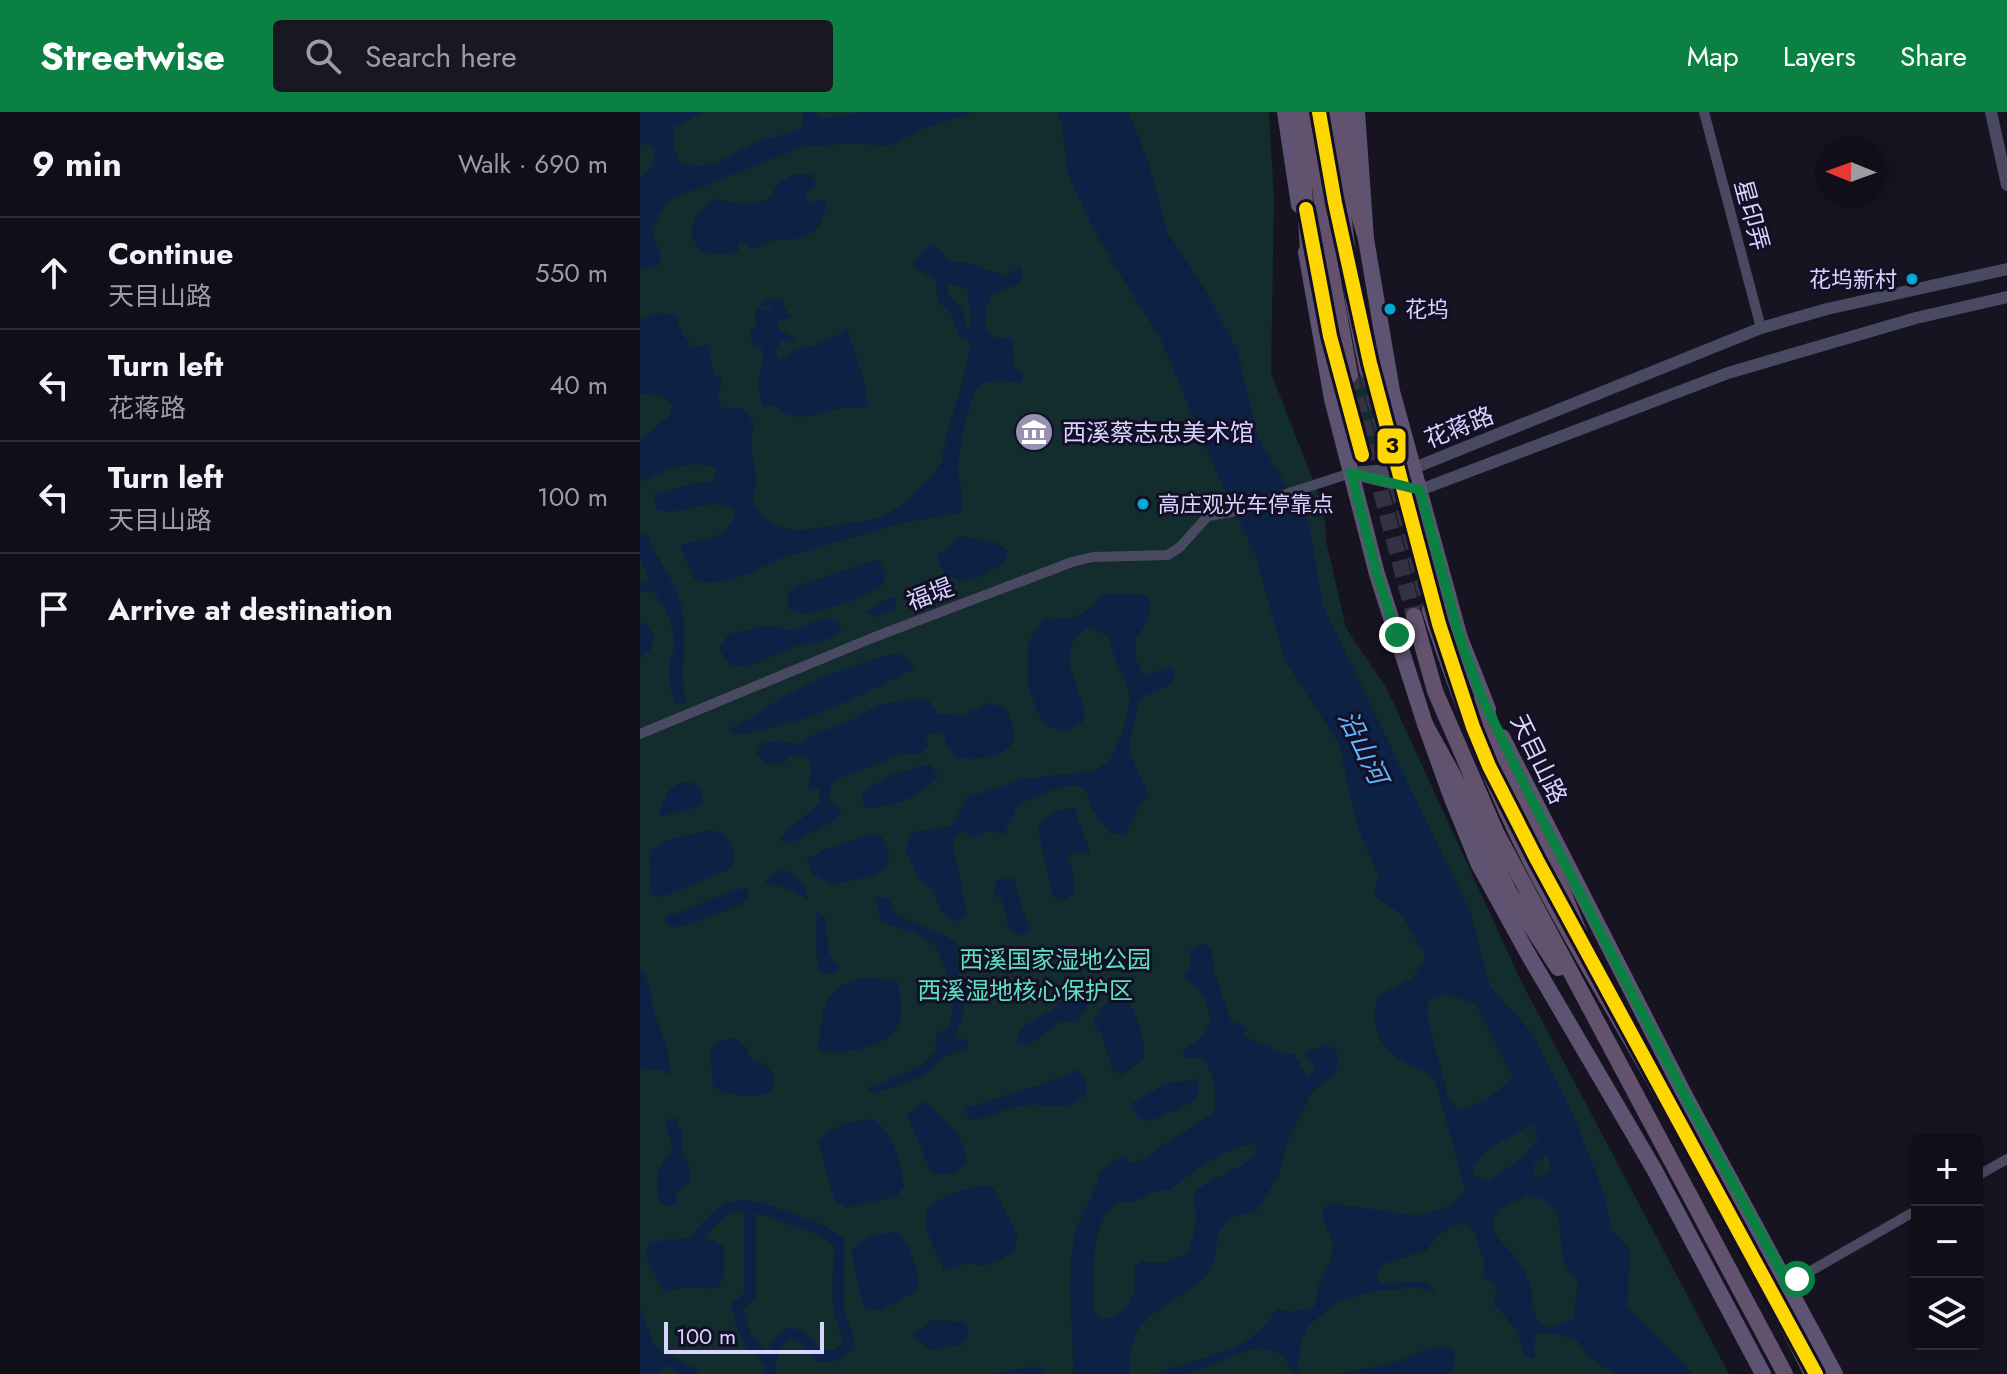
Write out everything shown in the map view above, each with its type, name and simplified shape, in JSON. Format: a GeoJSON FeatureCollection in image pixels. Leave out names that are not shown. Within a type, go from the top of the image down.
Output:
{"type":"FeatureCollection","features":[{"type":"Feature","properties":{"kind":"highway"},"geometry":{"type":"LineString","coordinates":[[1296,112],[1309,266]]}},
{"type":"Feature","properties":{"kind":"highway"},"geometry":{"type":"LineString","coordinates":[[1311,112],[1328,253],[1350,375]]}},
{"type":"Feature","properties":{"kind":"highway"},"geometry":{"type":"LineString","coordinates":[[1331,112],[1350,276],[1367,370]]}},
{"type":"Feature","properties":{"kind":"highway"},"geometry":{"type":"LineString","coordinates":[[1343,112],[1354,198],[1366,239]]}},
{"type":"Feature","properties":{"kind":"highway"},"geometry":{"type":"LineString","coordinates":[[1785,1374],[1575,976],[1526,890],[1477,791],[1435,691],[1422,613],[1529,857],[1592,976],[1638,1052],[1771,1292],[1812,1374]]}},
{"type":"Feature","properties":{"kind":"highway"},"geometry":{"type":"LineString","coordinates":[[1482,698],[1511,781],[1555,872],[1580,934],[1638,1052]]}},
{"type":"Feature","properties":{"kind":"highway"},"geometry":{"type":"LineString","coordinates":[[1425,724],[1463,793],[1509,892],[1605,1038]]}},
{"type":"Feature","properties":{"kind":"main road"},"geometry":{"type":"LineString","coordinates":[[1285,112],[1332,399],[1377,574],[1425,724],[1479,865],[1654,1169],[1763,1374]]}},
{"type":"Feature","properties":{"kind":"main road","name":"天目山路"},"geometry":{"type":"LineString","coordinates":[[1357,112],[1366,239],[1392,391],[1460,638],[1482,698],[1683,1092],[1835,1374]]}},
{"type":"Feature","properties":{"kind":"street","name":"星印弄"},"geometry":{"type":"LineString","coordinates":[[1704,112],[1761,328]]}},
{"type":"Feature","properties":{"kind":"street"},"geometry":{"type":"LineString","coordinates":[[1991,112],[2007,185]]}},
{"type":"Feature","properties":{"kind":"street","name":"花蒋路"},"geometry":{"type":"LineString","coordinates":[[1351,473],[1414,468],[1761,328],[1827,309],[2007,269]]}},
{"type":"Feature","properties":{"kind":"street","name":"花蒋路"},"geometry":{"type":"LineString","coordinates":[[1420,490],[1741,369],[1916,318],[2007,297]]}},
{"type":"Feature","properties":{"kind":"street"},"geometry":{"type":"LineString","coordinates":[[1351,473],[1420,490]]}},
{"type":"Feature","properties":{"kind":"street","name":"福堤"},"geometry":{"type":"LineString","coordinates":[[640,734],[872,638],[1072,562],[1093,557],[1168,555],[1180,547],[1208,516],[1231,512],[1351,473]]}},
{"type":"Feature","properties":{"kind":"street"},"geometry":{"type":"LineString","coordinates":[[1983,1173],[2007,1159]]}},
{"type":"Feature","properties":{"kind":"street"},"geometry":{"type":"LineString","coordinates":[[1788,1284],[1911,1213]]}},
{"type":"Feature","properties":{"kind":"green space","name":"西溪湿地核心保护区"},"geometry":{"type":"Polygon","coordinates":[[[640,112],[1269,112],[1274,200],[1271,373],[1324,508],[1326,540],[1346,628],[1387,689],[1522,983],[1729,1374],[640,1374],[640,112]]]}},
{"type":"Feature","properties":{"kind":"green space"},"geometry":{"type":"Polygon","coordinates":[[[1380,372],[1394,438],[1355,447],[1339,379],[1380,372]]]}},
{"type":"Feature","properties":{"kind":"water"},"geometry":{"type":"Polygon","coordinates":[[[640,112],[704,112],[673,128],[673,144],[679,162],[703,165],[713,164],[761,141],[803,126],[803,112],[815,112],[824,119],[860,112],[974,112],[922,129],[889,146],[850,143],[802,147],[668,200],[651,230],[661,257],[657,266],[640,270],[640,178],[655,157],[654,147],[646,143],[640,146],[640,112]]]}},
{"type":"Feature","properties":{"kind":"water","name":"沿山河"},"geometry":{"type":"Polygon","coordinates":[[[1057,112],[1128,112],[1148,161],[1167,232],[1208,294],[1238,353],[1258,437],[1309,526],[1322,604],[1470,912],[1490,987],[1531,1032],[1569,1105],[1605,1196],[1611,1229],[1630,1249],[1627,1306],[1693,1374],[1614,1374],[1586,1355],[1577,1340],[1556,1334],[1538,1334],[1534,1342],[1535,1358],[1526,1357],[1516,1329],[1494,1304],[1494,1283],[1483,1277],[1484,1264],[1475,1234],[1469,1226],[1462,1224],[1442,1233],[1427,1250],[1384,1264],[1377,1274],[1380,1285],[1425,1281],[1437,1294],[1418,1287],[1376,1291],[1339,1301],[1310,1324],[1301,1342],[1300,1374],[1293,1374],[1285,1358],[1273,1351],[1259,1349],[1185,1374],[1154,1374],[1239,1345],[1254,1336],[1276,1309],[1291,1312],[1314,1308],[1318,1287],[1332,1258],[1333,1242],[1323,1219],[1323,1209],[1330,1203],[1418,1216],[1454,1204],[1465,1190],[1436,1082],[1427,1073],[1402,1062],[1390,1052],[1376,1030],[1375,1013],[1379,995],[1413,978],[1426,957],[1402,915],[1373,895],[1379,877],[1357,826],[1339,744],[1285,660],[1254,551],[1221,483],[1162,342],[1098,238],[1068,175],[1062,126],[1057,112]],[[1446,994],[1428,999],[1427,1015],[1449,1100],[1460,1111],[1488,1099],[1513,1078],[1476,1004],[1446,994]],[[1532,1124],[1487,1150],[1473,1165],[1475,1176],[1486,1181],[1516,1163],[1539,1138],[1532,1124]],[[1548,1155],[1536,1162],[1532,1171],[1536,1178],[1550,1172],[1548,1155]],[[1528,1195],[1497,1210],[1493,1221],[1495,1235],[1513,1254],[1531,1285],[1532,1306],[1537,1320],[1549,1328],[1573,1319],[1578,1283],[1563,1256],[1556,1213],[1541,1199],[1528,1195]]]}},
{"type":"Feature","properties":{"kind":"water"},"geometry":{"type":"Polygon","coordinates":[[[813,174],[817,186],[805,192],[808,204],[826,199],[826,207],[819,226],[809,234],[794,239],[777,239],[751,249],[740,240],[738,251],[731,255],[703,252],[691,238],[694,220],[711,199],[748,205],[767,200],[780,182],[793,175],[813,174]]]}},
{"type":"Feature","properties":{"kind":"water"},"geometry":{"type":"Polygon","coordinates":[[[930,244],[939,248],[948,261],[968,263],[1005,276],[1021,266],[1023,277],[1017,285],[991,294],[985,313],[986,329],[993,337],[1012,338],[1014,365],[1023,373],[1022,383],[989,381],[975,391],[958,463],[961,513],[905,522],[782,558],[751,573],[724,581],[709,583],[695,580],[680,545],[722,532],[733,519],[735,509],[717,504],[676,511],[656,509],[654,495],[695,483],[712,482],[717,469],[698,465],[679,466],[643,482],[640,476],[640,441],[668,417],[673,407],[664,396],[640,394],[640,319],[658,313],[675,314],[682,333],[692,347],[707,345],[715,376],[721,377],[717,397],[722,409],[743,408],[754,424],[751,445],[756,481],[752,500],[769,521],[779,527],[803,530],[884,516],[903,504],[938,467],[970,345],[967,289],[946,283],[912,265],[930,244]]]}},
{"type":"Feature","properties":{"kind":"water"},"geometry":{"type":"Polygon","coordinates":[[[768,299],[783,300],[782,305],[791,317],[778,322],[778,329],[796,338],[793,341],[778,341],[779,346],[774,352],[780,359],[831,339],[847,328],[864,381],[868,406],[800,417],[775,406],[763,407],[758,383],[764,353],[760,347],[754,347],[749,331],[756,328],[755,310],[762,307],[771,312],[773,309],[761,305],[768,299]]]}},
{"type":"Feature","properties":{"kind":"water"},"geometry":{"type":"Polygon","coordinates":[[[640,533],[648,537],[676,590],[682,609],[686,702],[676,705],[669,677],[674,649],[671,625],[656,595],[651,590],[640,593],[640,584],[650,580],[640,561],[640,533]]]}},
{"type":"Feature","properties":{"kind":"water"},"geometry":{"type":"Polygon","coordinates":[[[961,536],[997,543],[1008,551],[1003,564],[969,580],[945,575],[937,556],[961,536]]]}},
{"type":"Feature","properties":{"kind":"water"},"geometry":{"type":"Polygon","coordinates":[[[878,559],[886,575],[881,587],[845,603],[805,615],[788,608],[788,593],[797,586],[878,559]]]}},
{"type":"Feature","properties":{"kind":"water"},"geometry":{"type":"Polygon","coordinates":[[[1102,594],[1148,595],[1148,618],[1135,639],[1136,660],[1143,675],[1171,667],[1176,673],[1170,685],[1140,698],[1128,750],[1150,796],[1141,802],[1125,835],[1110,833],[1090,806],[1087,792],[1077,785],[1019,803],[1004,834],[988,831],[973,837],[962,831],[952,840],[967,914],[954,922],[941,911],[933,890],[919,879],[905,851],[913,832],[952,826],[966,798],[1024,779],[1092,771],[1110,761],[1126,720],[1129,694],[1106,635],[1088,628],[1071,647],[1071,669],[1085,719],[1080,723],[1065,729],[1043,723],[1028,688],[1029,641],[1044,619],[1078,616],[1102,594]]]}},
{"type":"Feature","properties":{"kind":"water"},"geometry":{"type":"Polygon","coordinates":[[[895,597],[896,609],[874,617],[866,612],[885,600],[895,597]]]}},
{"type":"Feature","properties":{"kind":"water"},"geometry":{"type":"Polygon","coordinates":[[[822,619],[839,621],[841,632],[754,663],[730,665],[719,649],[728,634],[770,625],[790,631],[822,619]]]}},
{"type":"Feature","properties":{"kind":"water"},"geometry":{"type":"Polygon","coordinates":[[[640,623],[647,624],[654,637],[651,649],[640,658],[640,623]]]}},
{"type":"Feature","properties":{"kind":"water"},"geometry":{"type":"Polygon","coordinates":[[[900,652],[915,668],[846,702],[803,719],[741,735],[727,730],[810,683],[900,652]]]}},
{"type":"Feature","properties":{"kind":"water"},"geometry":{"type":"Polygon","coordinates":[[[912,699],[929,700],[938,714],[962,716],[989,703],[1006,709],[1013,727],[1013,741],[1003,752],[968,759],[953,753],[942,732],[926,735],[928,745],[922,753],[903,754],[835,780],[830,789],[830,802],[842,810],[835,820],[788,844],[779,839],[819,803],[819,789],[808,787],[812,768],[808,757],[790,755],[783,764],[768,764],[756,754],[763,743],[782,741],[800,744],[879,705],[912,699]]]}},
{"type":"Feature","properties":{"kind":"water"},"geometry":{"type":"Polygon","coordinates":[[[930,764],[938,776],[924,790],[895,804],[865,807],[860,794],[888,776],[930,764]]]}},
{"type":"Feature","properties":{"kind":"water"},"geometry":{"type":"Polygon","coordinates":[[[690,782],[700,787],[702,801],[699,807],[658,817],[671,789],[690,782]]]}},
{"type":"Feature","properties":{"kind":"water"},"geometry":{"type":"Polygon","coordinates":[[[1074,808],[1091,854],[1077,851],[1067,856],[1074,874],[1073,893],[1062,902],[1053,896],[1039,822],[1055,811],[1074,808]]]}},
{"type":"Feature","properties":{"kind":"water"},"geometry":{"type":"Polygon","coordinates":[[[709,830],[720,833],[730,842],[735,858],[729,869],[662,897],[651,894],[649,851],[667,841],[709,830]]]}},
{"type":"Feature","properties":{"kind":"water"},"geometry":{"type":"Polygon","coordinates":[[[871,834],[881,836],[889,853],[888,867],[875,875],[833,885],[813,874],[806,860],[824,850],[871,834]]]}},
{"type":"Feature","properties":{"kind":"water"},"geometry":{"type":"Polygon","coordinates":[[[783,870],[800,881],[809,900],[789,889],[764,883],[771,875],[783,870]]]}},
{"type":"Feature","properties":{"kind":"water"},"geometry":{"type":"Polygon","coordinates":[[[1014,878],[1031,929],[1021,936],[1009,930],[1002,901],[993,893],[997,880],[1014,878]]]}},
{"type":"Feature","properties":{"kind":"water"},"geometry":{"type":"Polygon","coordinates":[[[747,888],[748,897],[743,904],[681,927],[669,927],[664,918],[734,890],[747,888]]]}},
{"type":"Feature","properties":{"kind":"water"},"geometry":{"type":"Polygon","coordinates":[[[875,897],[889,899],[896,915],[957,943],[959,974],[966,993],[962,1020],[954,1038],[968,1040],[968,1048],[943,1057],[923,1076],[875,1093],[866,1089],[922,1066],[935,1051],[936,1034],[950,1026],[955,991],[935,945],[915,933],[881,922],[875,897]]]}},
{"type":"Feature","properties":{"kind":"water"},"geometry":{"type":"Polygon","coordinates":[[[816,912],[825,917],[829,954],[840,968],[831,974],[820,973],[818,968],[816,912]]]}},
{"type":"Feature","properties":{"kind":"water"},"geometry":{"type":"Polygon","coordinates":[[[1204,943],[1212,950],[1214,972],[1231,1021],[1246,1027],[1244,1036],[1282,1053],[1294,1054],[1307,1076],[1316,1071],[1305,1053],[1327,1044],[1336,1051],[1338,1065],[1332,1076],[1312,1092],[1287,1141],[1279,1174],[1257,1211],[1228,1221],[1219,1234],[1210,1271],[1142,1325],[1130,1353],[1130,1374],[1073,1374],[1072,1253],[1077,1227],[1096,1188],[1100,1171],[1121,1157],[1132,1163],[1149,1157],[1213,1113],[1215,1092],[1207,1064],[1203,1057],[1184,1059],[1183,1050],[1199,1040],[1211,1024],[1204,997],[1184,976],[1191,964],[1190,950],[1204,943]],[[1255,1143],[1230,1150],[1200,1167],[1170,1190],[1155,1191],[1135,1201],[1119,1203],[1108,1212],[1101,1224],[1095,1253],[1094,1311],[1101,1320],[1126,1309],[1133,1294],[1135,1266],[1142,1261],[1164,1262],[1186,1254],[1196,1225],[1193,1194],[1244,1164],[1257,1151],[1255,1143]]]}},
{"type":"Feature","properties":{"kind":"water"},"geometry":{"type":"Polygon","coordinates":[[[640,968],[649,983],[654,1013],[667,1047],[671,1075],[660,1070],[640,1068],[640,968]]]}},
{"type":"Feature","properties":{"kind":"water"},"geometry":{"type":"Polygon","coordinates":[[[860,978],[898,982],[901,1010],[896,1029],[882,1042],[855,1050],[827,1052],[818,1049],[823,1013],[830,996],[847,983],[860,978]]]}},
{"type":"Feature","properties":{"kind":"water"},"geometry":{"type":"Polygon","coordinates":[[[1067,987],[1081,989],[1092,998],[1077,1022],[1061,1022],[1028,1045],[1015,1042],[1022,1027],[1055,1008],[1067,987]]]}},
{"type":"Feature","properties":{"kind":"water"},"geometry":{"type":"Polygon","coordinates":[[[1112,999],[1126,1000],[1131,1006],[1138,1020],[1143,1044],[1144,1059],[1122,1075],[1112,1069],[1101,1034],[1093,1023],[1101,1008],[1112,999]]]}},
{"type":"Feature","properties":{"kind":"water"},"geometry":{"type":"Polygon","coordinates":[[[734,1038],[745,1046],[751,1059],[770,1069],[775,1082],[769,1093],[732,1095],[713,1086],[710,1048],[719,1041],[734,1038]]]}},
{"type":"Feature","properties":{"kind":"water"},"geometry":{"type":"Polygon","coordinates":[[[1077,1070],[1085,1079],[1087,1093],[1075,1102],[1060,1107],[1019,1106],[969,1120],[965,1108],[1077,1070]]]}},
{"type":"Feature","properties":{"kind":"water"},"geometry":{"type":"Polygon","coordinates":[[[1195,1079],[1200,1088],[1194,1101],[1151,1121],[1138,1118],[1131,1104],[1165,1084],[1195,1079]]]}},
{"type":"Feature","properties":{"kind":"water"},"geometry":{"type":"Polygon","coordinates":[[[925,1101],[961,1140],[967,1160],[952,1174],[931,1172],[907,1115],[925,1101]]]}},
{"type":"Feature","properties":{"kind":"water"},"geometry":{"type":"Polygon","coordinates":[[[671,1117],[676,1119],[681,1129],[683,1158],[687,1160],[690,1176],[685,1187],[675,1191],[677,1204],[667,1206],[659,1202],[657,1181],[662,1164],[671,1153],[672,1143],[665,1124],[671,1117]]]}},
{"type":"Feature","properties":{"kind":"water"},"geometry":{"type":"Polygon","coordinates":[[[873,1119],[891,1140],[904,1187],[896,1196],[847,1208],[835,1201],[818,1142],[836,1128],[873,1119]]]}},
{"type":"Feature","properties":{"kind":"water"},"geometry":{"type":"Polygon","coordinates":[[[978,1186],[992,1186],[1018,1235],[1015,1249],[1004,1258],[983,1266],[970,1263],[944,1270],[929,1236],[926,1214],[941,1199],[978,1186]]]}},
{"type":"Feature","properties":{"kind":"water"},"geometry":{"type":"Polygon","coordinates":[[[899,1232],[911,1253],[918,1274],[918,1290],[881,1310],[866,1308],[861,1300],[851,1250],[869,1237],[899,1232]]]}},
{"type":"Feature","properties":{"kind":"water"},"geometry":{"type":"Polygon","coordinates":[[[664,1240],[714,1240],[724,1247],[724,1274],[719,1286],[664,1292],[644,1253],[648,1245],[664,1240]]]}},
{"type":"Feature","properties":{"kind":"water"},"geometry":{"type":"Polygon","coordinates":[[[640,1308],[653,1343],[667,1360],[661,1373],[640,1373],[640,1308]]]}},
{"type":"Feature","properties":{"kind":"water"},"geometry":{"type":"Polygon","coordinates":[[[932,1320],[964,1322],[969,1333],[962,1345],[930,1350],[912,1335],[932,1320]]]}},
{"type":"Feature","properties":{"kind":"water"},"geometry":{"type":"Polygon","coordinates":[[[1439,1347],[1453,1349],[1455,1362],[1449,1374],[1333,1374],[1391,1363],[1439,1347]]]}},
{"type":"Feature","properties":{"kind":"water"},"geometry":{"type":"Polygon","coordinates":[[[1030,1367],[1043,1368],[1045,1374],[993,1374],[1030,1367]]]}},
{"type":"Feature","properties":{"kind":"waterway"},"geometry":{"type":"LineString","coordinates":[[941,281],[943,299],[956,311],[963,332],[972,336]]}},
{"type":"Feature","properties":{"kind":"waterway"},"geometry":{"type":"LineString","coordinates":[[750,1206],[750,1296],[737,1306],[748,1338],[757,1351],[770,1360]]}},
{"type":"Feature","properties":{"kind":"waterway"},"geometry":{"type":"LineString","coordinates":[[698,1238],[722,1212],[731,1207],[750,1206],[808,1225],[839,1242],[839,1305],[848,1346],[837,1355],[819,1356],[802,1337],[790,1333],[774,1350],[769,1374]]}},
{"type":"Feature","properties":{"kind":"waterway"},"geometry":{"type":"LineString","coordinates":[[667,1360],[693,1374]]}},
{"type":"Feature","properties":{"kind":"tunnel"},"geometry":{"type":"LineString","coordinates":[[1367,370],[1430,611]]}},
{"type":"Feature","properties":{"kind":"tunnel"},"geometry":{"type":"LineString","coordinates":[[1350,375],[1414,616]]}},
{"type":"Feature","properties":{"kind":"transit line","name":"3"},"geometry":{"type":"LineString","coordinates":[[1319,112],[1335,203],[1370,363],[1439,624],[1473,727],[1489,766],[1537,860],[1816,1374]]}},
{"type":"Feature","properties":{"kind":"transit line","name":"3"},"geometry":{"type":"LineString","coordinates":[[1306,209],[1330,336],[1362,455]]}},
{"type":"Feature","properties":{"kind":"place","name":"花坞新村"},"geometry":{"type":"Point","coordinates":[1912,279]}},
{"type":"Feature","properties":{"kind":"place","name":"花坞"},"geometry":{"type":"Point","coordinates":[1390,309]}},
{"type":"Feature","properties":{"kind":"place","name":"西溪蔡志忠美术馆"},"geometry":{"type":"Point","coordinates":[1034,432]}},
{"type":"Feature","properties":{"kind":"place","name":"高庄观光车停靠点"},"geometry":{"type":"Point","coordinates":[1143,504]}},
{"type":"Feature","properties":{"kind":"route"},"geometry":{"type":"LineString","coordinates":[[1397,635],[1377,574],[1351,473],[1420,490],[1460,638],[1482,698],[1683,1092],[1788,1284],[1797,1279]]}},
{"type":"Feature","properties":{"kind":"park label","name":"西溪国家湿地公园"},"geometry":{"type":"Point","coordinates":[1055,959]}}]}
